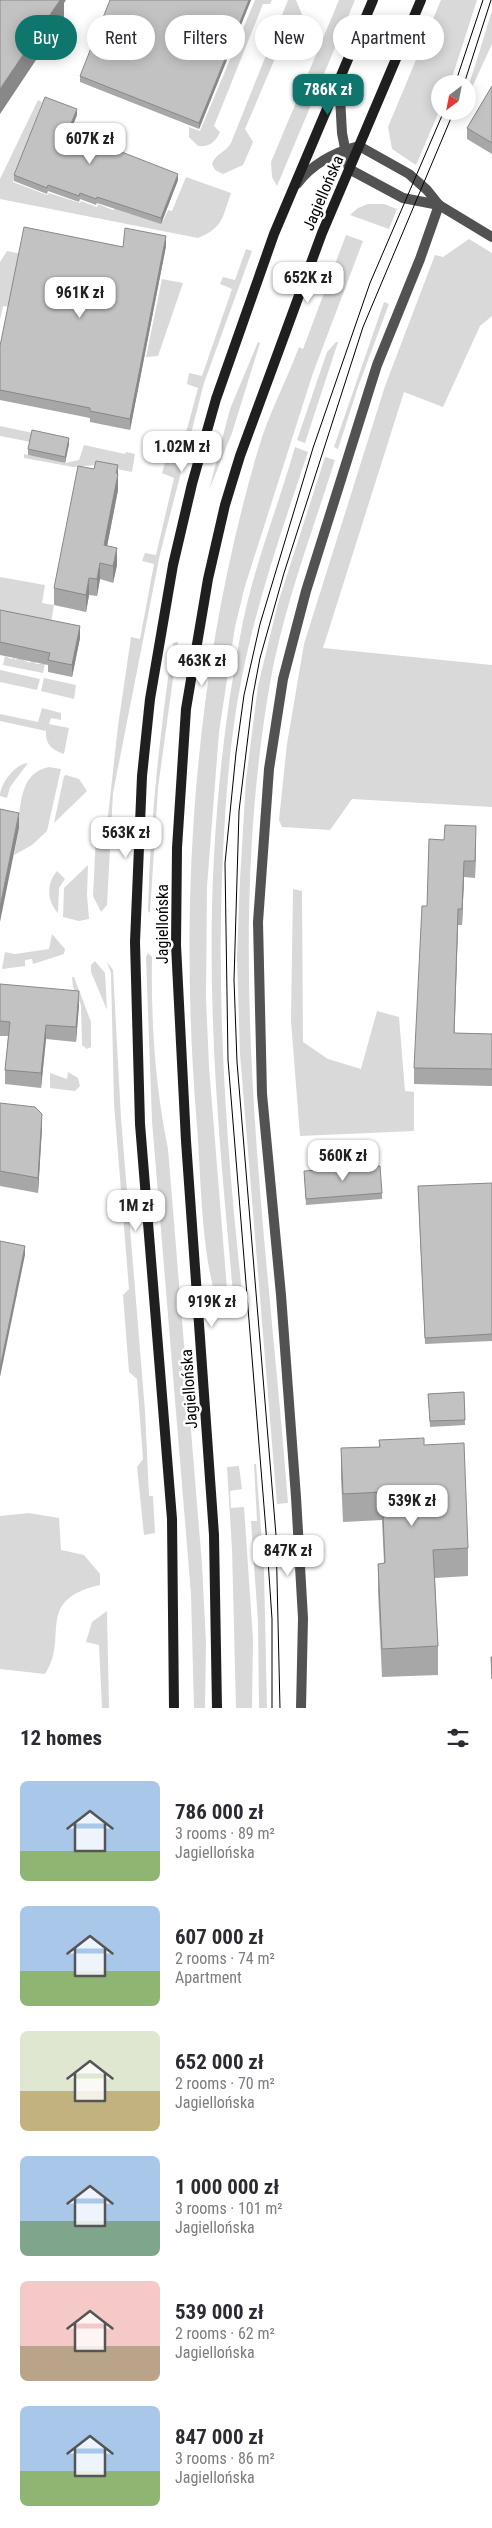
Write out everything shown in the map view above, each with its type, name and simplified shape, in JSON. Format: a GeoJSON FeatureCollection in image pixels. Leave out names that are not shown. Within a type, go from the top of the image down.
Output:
{"type":"FeatureCollection","features":[{"type":"Feature","properties":{"kind":"main road","name":"Jagiellońska"},"geometry":{"type":"LineString","coordinates":[[174,1708],[172,1519],[140,1124],[135,942],[142,776],[150,699],[166,605],[192,484],[230,354],[293,188],[373,0]]}},
{"type":"Feature","properties":{"kind":"main road","name":"Jagiellońska"},"geometry":{"type":"LineString","coordinates":[[217,1708],[214,1535],[186,1141],[176,945],[182,754],[202,606],[227,497],[288,323],[349,170],[421,0]]}},
{"type":"Feature","properties":{"kind":"street"},"geometry":{"type":"LineString","coordinates":[[339,79],[344,150],[349,170],[403,198],[438,205]]}},
{"type":"Feature","properties":{"kind":"street"},"geometry":{"type":"LineString","coordinates":[[293,188],[311,168],[344,150],[359,146],[414,178],[438,205],[492,237]]}},
{"type":"Feature","properties":{"kind":"street"},"geometry":{"type":"LineString","coordinates":[[301,1708],[303,1618],[296,1497],[281,1295],[262,1094],[258,922],[268,769],[285,670],[303,599],[377,365],[420,259],[438,205]]}},
{"type":"Feature","properties":{"kind":"shaded area"},"geometry":{"type":"Polygon","coordinates":[[[255,0],[272,0],[270,4],[263,4],[259,15],[255,15],[255,24],[245,49],[245,24],[255,0]]]}},
{"type":"Feature","properties":{"kind":"shaded area"},"geometry":{"type":"Polygon","coordinates":[[[288,0],[296,0],[302,15],[282,15],[288,0]]]}},
{"type":"Feature","properties":{"kind":"shaded area"},"geometry":{"type":"Polygon","coordinates":[[[339,0],[355,0],[349,15],[333,15],[333,52],[277,186],[272,177],[271,162],[314,60],[323,60],[323,38],[339,0]]]}},
{"type":"Feature","properties":{"kind":"shaded area"},"geometry":{"type":"Polygon","coordinates":[[[441,0],[477,0],[453,75],[431,75],[431,120],[435,120],[416,165],[392,149],[388,127],[416,60],[444,60],[444,15],[435,15],[441,0]]]}},
{"type":"Feature","properties":{"kind":"shaded area"},"geometry":{"type":"Polygon","coordinates":[[[492,11],[492,44],[476,79],[476,75],[472,75],[492,11]]]}},
{"type":"Feature","properties":{"kind":"shaded area"},"geometry":{"type":"Polygon","coordinates":[[[230,60],[241,60],[214,126],[220,132],[211,144],[198,146],[189,137],[189,127],[200,131],[230,60]]]}},
{"type":"Feature","properties":{"kind":"shaded area"},"geometry":{"type":"Polygon","coordinates":[[[264,60],[274,60],[245,129],[253,142],[243,165],[223,174],[215,170],[212,164],[231,143],[264,60]]]}},
{"type":"Feature","properties":{"kind":"shaded area"},"geometry":{"type":"Polygon","coordinates":[[[38,100],[42,102],[13,182],[47,195],[49,193],[80,203],[81,201],[97,207],[98,204],[113,210],[115,208],[130,214],[131,212],[163,221],[168,210],[172,211],[186,177],[231,193],[221,221],[213,230],[198,238],[0,199],[0,179],[38,100]]]}},
{"type":"Feature","properties":{"kind":"shaded area"},"geometry":{"type":"Polygon","coordinates":[[[368,204],[384,204],[397,209],[389,229],[350,215],[358,208],[368,204]]]}},
{"type":"Feature","properties":{"kind":"shaded area"},"geometry":{"type":"Polygon","coordinates":[[[346,235],[363,241],[313,373],[245,586],[235,627],[219,732],[207,887],[206,998],[209,1067],[227,1289],[225,1293],[215,1294],[210,1275],[202,1211],[192,1041],[190,956],[191,870],[196,785],[206,700],[219,616],[236,532],[258,450],[299,347],[303,349],[346,235]]]}},
{"type":"Feature","properties":{"kind":"shaded area"},"geometry":{"type":"Polygon","coordinates":[[[469,239],[492,253],[492,316],[480,326],[443,407],[404,392],[323,648],[492,665],[492,807],[352,799],[330,830],[282,827],[279,820],[287,744],[304,644],[385,386],[435,255],[443,257],[469,239]]]}},
{"type":"Feature","properties":{"kind":"shaded area"},"geometry":{"type":"Polygon","coordinates":[[[246,249],[252,251],[204,383],[160,554],[113,793],[107,905],[101,912],[93,896],[96,834],[108,816],[118,726],[131,637],[140,639],[154,564],[142,561],[145,553],[156,555],[174,478],[162,473],[167,456],[179,459],[198,388],[187,384],[189,373],[202,376],[232,289],[220,284],[223,277],[235,280],[246,249]]]}},
{"type":"Feature","properties":{"kind":"shaded area"},"geometry":{"type":"Polygon","coordinates":[[[7,251],[21,254],[10,307],[3,306],[0,320],[0,262],[7,251]]]}},
{"type":"Feature","properties":{"kind":"shaded area"},"geometry":{"type":"Polygon","coordinates":[[[162,279],[183,283],[158,356],[146,357],[162,279]]]}},
{"type":"Feature","properties":{"kind":"shaded area"},"geometry":{"type":"Polygon","coordinates":[[[384,302],[389,304],[358,387],[338,449],[334,447],[384,302]]]}},
{"type":"Feature","properties":{"kind":"shaded area"},"geometry":{"type":"Polygon","coordinates":[[[258,342],[260,343],[232,433],[209,490],[230,409],[258,342]]]}},
{"type":"Feature","properties":{"kind":"shaded area"},"geometry":{"type":"Polygon","coordinates":[[[338,342],[305,443],[297,440],[327,352],[338,342]]]}},
{"type":"Feature","properties":{"kind":"shaded area"},"geometry":{"type":"Polygon","coordinates":[[[0,426],[33,433],[31,442],[0,436],[0,426]]]}},
{"type":"Feature","properties":{"kind":"shaded area"},"geometry":{"type":"Polygon","coordinates":[[[84,445],[125,454],[126,452],[135,454],[132,472],[96,465],[73,467],[24,458],[24,454],[65,463],[79,460],[84,445]]]}},
{"type":"Feature","properties":{"kind":"shaded area"},"geometry":{"type":"Polygon","coordinates":[[[295,447],[308,452],[254,623],[241,682],[229,767],[223,852],[221,962],[227,1127],[242,1292],[233,1293],[214,1057],[212,926],[216,829],[225,733],[240,637],[257,565],[295,447]]]}},
{"type":"Feature","properties":{"kind":"shaded area"},"geometry":{"type":"Polygon","coordinates":[[[325,457],[335,460],[289,602],[269,689],[256,791],[250,892],[249,994],[253,1096],[288,1503],[277,1504],[240,1054],[237,957],[240,880],[246,780],[258,686],[278,603],[325,457]]]}},
{"type":"Feature","properties":{"kind":"shaded area"},"geometry":{"type":"Polygon","coordinates":[[[0,577],[45,585],[42,603],[54,605],[51,623],[0,613],[0,577]]]}},
{"type":"Feature","properties":{"kind":"shaded area"},"geometry":{"type":"Polygon","coordinates":[[[178,642],[158,788],[150,913],[148,911],[149,877],[156,777],[173,643],[178,642]]]}},
{"type":"Feature","properties":{"kind":"shaded area"},"geometry":{"type":"Polygon","coordinates":[[[5,656],[11,659],[15,658],[15,660],[19,658],[30,663],[31,661],[37,664],[45,664],[43,673],[3,665],[5,656]]]}},
{"type":"Feature","properties":{"kind":"shaded area"},"geometry":{"type":"Polygon","coordinates":[[[0,670],[40,679],[37,690],[0,682],[0,670]]]}},
{"type":"Feature","properties":{"kind":"shaded area"},"geometry":{"type":"Polygon","coordinates":[[[44,678],[76,685],[74,699],[41,691],[44,678]]]}},
{"type":"Feature","properties":{"kind":"shaded area"},"geometry":{"type":"Polygon","coordinates":[[[42,708],[61,713],[61,720],[51,718],[49,724],[69,728],[64,754],[50,746],[46,731],[0,721],[0,714],[38,722],[42,708]]]}},
{"type":"Feature","properties":{"kind":"shaded area"},"geometry":{"type":"Polygon","coordinates":[[[28,763],[10,787],[7,798],[0,796],[2,786],[13,771],[28,763]]]}},
{"type":"Feature","properties":{"kind":"shaded area"},"geometry":{"type":"Polygon","coordinates":[[[49,767],[61,769],[47,831],[32,845],[14,855],[19,828],[17,827],[21,799],[27,783],[39,770],[49,767]]]}},
{"type":"Feature","properties":{"kind":"shaded area"},"geometry":{"type":"Polygon","coordinates":[[[64,776],[79,779],[87,791],[54,823],[64,776]]]}},
{"type":"Feature","properties":{"kind":"shaded area"},"geometry":{"type":"Polygon","coordinates":[[[88,865],[87,895],[89,919],[79,921],[63,917],[64,888],[88,865]]]}},
{"type":"Feature","properties":{"kind":"shaded area"},"geometry":{"type":"Polygon","coordinates":[[[57,871],[65,879],[59,888],[58,913],[54,908],[49,892],[51,881],[57,871]]]}},
{"type":"Feature","properties":{"kind":"shaded area"},"geometry":{"type":"Polygon","coordinates":[[[293,889],[302,891],[303,1042],[328,1059],[361,1069],[377,1011],[399,1017],[405,1091],[414,1092],[414,1131],[300,1136],[291,1021],[293,889]]]}},
{"type":"Feature","properties":{"kind":"shaded area"},"geometry":{"type":"Polygon","coordinates":[[[52,934],[65,949],[64,954],[33,964],[32,959],[25,960],[25,966],[2,969],[5,952],[15,954],[49,949],[52,934]]]}},
{"type":"Feature","properties":{"kind":"shaded area"},"geometry":{"type":"Polygon","coordinates":[[[148,953],[152,957],[155,1053],[168,1149],[202,1565],[206,1643],[205,1708],[194,1708],[191,1594],[152,1121],[146,957],[148,953]]]}},
{"type":"Feature","properties":{"kind":"shaded area"},"geometry":{"type":"Polygon","coordinates":[[[95,961],[105,973],[107,1010],[91,972],[91,965],[95,961]]]}},
{"type":"Feature","properties":{"kind":"shaded area"},"geometry":{"type":"Polygon","coordinates":[[[107,962],[113,970],[121,1118],[145,1411],[149,1496],[153,1496],[155,1533],[144,1535],[137,1467],[143,1459],[137,1379],[129,1372],[123,1295],[129,1289],[114,1104],[111,973],[107,962]]]}},
{"type":"Feature","properties":{"kind":"shaded area"},"geometry":{"type":"Polygon","coordinates":[[[72,977],[74,977],[91,1022],[91,1047],[87,1049],[82,1045],[81,1005],[73,987],[72,977]]]}},
{"type":"Feature","properties":{"kind":"shaded area"},"geometry":{"type":"Polygon","coordinates":[[[68,1072],[78,1078],[80,1086],[75,1091],[50,1088],[50,1073],[67,1079],[68,1072]]]}},
{"type":"Feature","properties":{"kind":"shaded area"},"geometry":{"type":"Polygon","coordinates":[[[254,1464],[256,1464],[264,1570],[267,1708],[259,1708],[258,1622],[251,1521],[257,1521],[254,1464]]]}},
{"type":"Feature","properties":{"kind":"shaded area"},"geometry":{"type":"Polygon","coordinates":[[[239,1466],[242,1489],[230,1491],[231,1508],[244,1507],[253,1639],[252,1708],[236,1708],[232,1549],[227,1467],[239,1466]]]}},
{"type":"Feature","properties":{"kind":"shaded area"},"geometry":{"type":"Polygon","coordinates":[[[29,1513],[59,1518],[61,1550],[84,1555],[100,1574],[100,1585],[79,1592],[67,1600],[60,1610],[52,1660],[45,1674],[0,1669],[0,1516],[29,1513]]]}},
{"type":"Feature","properties":{"kind":"shaded area"},"geometry":{"type":"Polygon","coordinates":[[[107,1611],[109,1708],[102,1708],[99,1645],[86,1642],[92,1622],[107,1611]]]}},
{"type":"Feature","properties":{"kind":"building"},"geometry":{"type":"Polygon","coordinates":[[[0,0],[60,0],[50,15],[15,15],[15,60],[20,60],[0,89],[0,0]]]}},
{"type":"Feature","properties":{"kind":"building"},"geometry":{"type":"Polygon","coordinates":[[[110,0],[249,0],[243,15],[165,15],[165,60],[225,60],[199,123],[80,76],[87,58],[87,60],[155,60],[155,15],[104,15],[110,0]]]}},
{"type":"Feature","properties":{"kind":"building"},"geometry":{"type":"Polygon","coordinates":[[[492,86],[492,143],[467,128],[472,120],[476,120],[476,113],[492,86]]]}},
{"type":"Feature","properties":{"kind":"building"},"geometry":{"type":"Polygon","coordinates":[[[45,97],[77,109],[68,131],[178,174],[161,218],[97,197],[96,199],[80,193],[79,196],[48,185],[47,188],[14,175],[45,97]]]}},
{"type":"Feature","properties":{"kind":"building"},"geometry":{"type":"Polygon","coordinates":[[[24,227],[123,247],[125,228],[166,236],[130,419],[90,411],[90,408],[0,390],[0,346],[24,227]]]}},
{"type":"Feature","properties":{"kind":"building"},"geometry":{"type":"Polygon","coordinates":[[[32,430],[69,438],[65,457],[28,449],[32,430]]]}},
{"type":"Feature","properties":{"kind":"building"},"geometry":{"type":"Polygon","coordinates":[[[96,461],[118,465],[116,473],[118,474],[104,545],[117,548],[113,566],[100,563],[97,579],[89,578],[86,595],[54,588],[78,466],[94,469],[96,461]]]}},
{"type":"Feature","properties":{"kind":"building"},"geometry":{"type":"Polygon","coordinates":[[[0,610],[80,626],[72,665],[48,660],[50,653],[0,642],[0,610]]]}},
{"type":"Feature","properties":{"kind":"building"},"geometry":{"type":"Polygon","coordinates":[[[0,809],[19,813],[0,907],[0,809]]]}},
{"type":"Feature","properties":{"kind":"building"},"geometry":{"type":"Polygon","coordinates":[[[445,825],[476,826],[475,861],[464,861],[462,909],[458,909],[454,1033],[492,1034],[492,1069],[414,1068],[422,906],[427,906],[429,839],[444,840],[445,825]]]}},
{"type":"Feature","properties":{"kind":"building"},"geometry":{"type":"Polygon","coordinates":[[[0,984],[79,991],[76,1027],[46,1025],[41,1073],[5,1070],[10,1022],[0,1021],[0,984]]]}},
{"type":"Feature","properties":{"kind":"building"},"geometry":{"type":"Polygon","coordinates":[[[0,1103],[35,1107],[42,1114],[38,1178],[0,1171],[0,1103]]]}},
{"type":"Feature","properties":{"kind":"building"},"geometry":{"type":"Polygon","coordinates":[[[380,1166],[382,1193],[306,1199],[304,1171],[380,1166]]]}},
{"type":"Feature","properties":{"kind":"building"},"geometry":{"type":"Polygon","coordinates":[[[492,1183],[492,1334],[425,1338],[418,1186],[492,1183]]]}},
{"type":"Feature","properties":{"kind":"building"},"geometry":{"type":"Polygon","coordinates":[[[0,1241],[25,1246],[0,1368],[0,1241]]]}},
{"type":"Feature","properties":{"kind":"building"},"geometry":{"type":"Polygon","coordinates":[[[464,1392],[465,1420],[430,1421],[428,1394],[464,1392]]]}},
{"type":"Feature","properties":{"kind":"building"},"geometry":{"type":"Polygon","coordinates":[[[424,1438],[424,1445],[464,1443],[468,1548],[433,1550],[438,1646],[382,1649],[378,1564],[385,1563],[382,1492],[343,1494],[341,1448],[380,1447],[379,1440],[424,1438]]]}},
{"type":"Feature","properties":{"kind":"tram line"},"geometry":{"type":"LineString","coordinates":[[458,75],[483,0]]}},
{"type":"Feature","properties":{"kind":"tram line"},"geometry":{"type":"LineString","coordinates":[[467,75],[491,0]]}},
{"type":"Feature","properties":{"kind":"tram line"},"geometry":{"type":"LineString","coordinates":[[272,1708],[272,1619],[228,1060],[225,863],[236,753],[244,695],[260,624],[313,448],[370,283],[440,120]]}},
{"type":"Feature","properties":{"kind":"tram line"},"geometry":{"type":"LineString","coordinates":[[280,1708],[276,1535],[237,1062],[234,980],[239,811],[253,695],[260,658],[284,573],[363,327],[450,120]]}}]}
